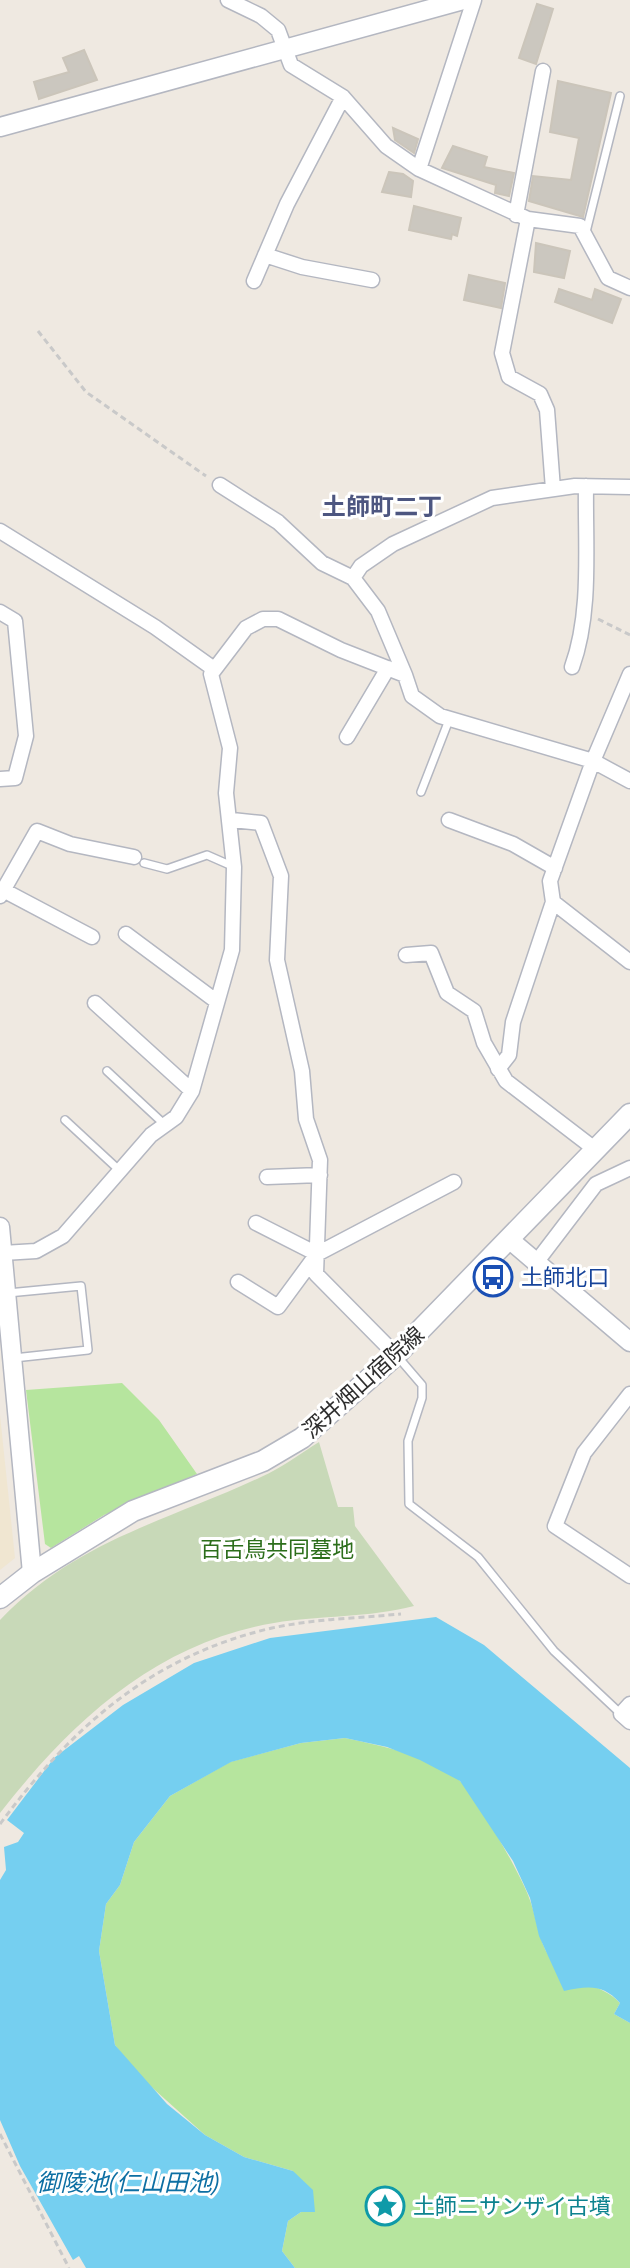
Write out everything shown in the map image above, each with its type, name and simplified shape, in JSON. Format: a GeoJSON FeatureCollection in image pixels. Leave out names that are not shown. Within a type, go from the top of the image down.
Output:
{"type":"FeatureCollection","features":[{"type":"Feature","properties":{"kind":"main road","name":"深井畑山宿院線"},"geometry":{"type":"LineString","coordinates":[[0,1598],[32,1573],[133,1511],[263,1461],[302,1438],[396,1355],[630,1114]]}},
{"type":"Feature","properties":{"kind":"street"},"geometry":{"type":"LineString","coordinates":[[228,0],[261,16],[278,30],[291,65],[343,97],[386,146],[419,169],[522,217],[570,222],[580,226],[598,265],[608,278],[630,288]]}},
{"type":"Feature","properties":{"kind":"street"},"geometry":{"type":"LineString","coordinates":[[0,127],[463,0]]}},
{"type":"Feature","properties":{"kind":"street"},"geometry":{"type":"LineString","coordinates":[[419,169],[474,0]]}},
{"type":"Feature","properties":{"kind":"street"},"geometry":{"type":"LineString","coordinates":[[543,71],[502,353],[509,377],[540,394],[547,410],[553,489]]}},
{"type":"Feature","properties":{"kind":"street"},"geometry":{"type":"LineString","coordinates":[[254,281],[343,97]]}},
{"type":"Feature","properties":{"kind":"street"},"geometry":{"type":"LineString","coordinates":[[265,255],[302,267],[372,280]]}},
{"type":"Feature","properties":{"kind":"street"},"geometry":{"type":"LineString","coordinates":[[220,485],[278,522],[322,563],[353,578],[378,611],[412,696],[440,716],[593,761],[630,781]]}},
{"type":"Feature","properties":{"kind":"street"},"geometry":{"type":"LineString","coordinates":[[572,667],[583,612],[586,486]]}},
{"type":"Feature","properties":{"kind":"street"},"geometry":{"type":"LineString","coordinates":[[353,578],[361,566],[393,544],[492,498],[586,486],[630,487]]}},
{"type":"Feature","properties":{"kind":"street"},"geometry":{"type":"LineString","coordinates":[[0,531],[155,627],[214,669]]}},
{"type":"Feature","properties":{"kind":"street"},"geometry":{"type":"LineString","coordinates":[[0,612],[15,621],[26,736],[15,778],[0,779]]}},
{"type":"Feature","properties":{"kind":"street"},"geometry":{"type":"LineString","coordinates":[[3,1253],[47,1247],[63,1236],[119,1170],[164,1124],[176,1117],[192,1091],[232,950],[234,867],[232,820],[226,793],[230,748],[211,674],[214,669],[246,628],[263,619],[278,619],[405,675]]}},
{"type":"Feature","properties":{"kind":"street"},"geometry":{"type":"LineString","coordinates":[[347,737],[388,668]]}},
{"type":"Feature","properties":{"kind":"street"},"geometry":{"type":"LineString","coordinates":[[498,1069],[514,1042],[513,1022],[553,902],[550,881],[593,761],[630,674]]}},
{"type":"Feature","properties":{"kind":"street"},"geometry":{"type":"LineString","coordinates":[[232,820],[261,823],[281,876],[277,960],[302,1071],[306,1119],[320,1160],[316,1274],[396,1355]]}},
{"type":"Feature","properties":{"kind":"street"},"geometry":{"type":"LineString","coordinates":[[449,820],[513,844],[555,868]]}},
{"type":"Feature","properties":{"kind":"street"},"geometry":{"type":"LineString","coordinates":[[92,937],[2,893],[37,831],[70,844],[139,860]]}},
{"type":"Feature","properties":{"kind":"street"},"geometry":{"type":"LineString","coordinates":[[553,902],[630,962]]}},
{"type":"Feature","properties":{"kind":"street"},"geometry":{"type":"LineString","coordinates":[[126,934],[216,1001]]}},
{"type":"Feature","properties":{"kind":"street"},"geometry":{"type":"LineString","coordinates":[[406,955],[431,953],[447,993],[474,1011],[484,1043],[498,1069],[521,1094],[596,1150]]}},
{"type":"Feature","properties":{"kind":"street"},"geometry":{"type":"LineString","coordinates":[[95,1003],[192,1091]]}},
{"type":"Feature","properties":{"kind":"street"},"geometry":{"type":"LineString","coordinates":[[538,1260],[596,1184],[630,1168]]}},
{"type":"Feature","properties":{"kind":"street"},"geometry":{"type":"LineString","coordinates":[[267,1177],[320,1175]]}},
{"type":"Feature","properties":{"kind":"street"},"geometry":{"type":"LineString","coordinates":[[238,1282],[278,1307],[317,1254],[454,1182]]}},
{"type":"Feature","properties":{"kind":"street"},"geometry":{"type":"LineString","coordinates":[[256,1223],[317,1254]]}},
{"type":"Feature","properties":{"kind":"street"},"geometry":{"type":"LineString","coordinates":[[0,1227],[32,1573]]}},
{"type":"Feature","properties":{"kind":"street"},"geometry":{"type":"LineString","coordinates":[[510,1240],[538,1260],[630,1342]]}},
{"type":"Feature","properties":{"kind":"street"},"geometry":{"type":"LineString","coordinates":[[630,1394],[584,1453],[555,1526],[630,1576]]}},
{"type":"Feature","properties":{"kind":"lane"},"geometry":{"type":"LineString","coordinates":[[586,234],[620,96]]}},
{"type":"Feature","properties":{"kind":"lane"},"geometry":{"type":"LineString","coordinates":[[421,792],[449,719]]}},
{"type":"Feature","properties":{"kind":"lane"},"geometry":{"type":"LineString","coordinates":[[139,860],[167,869],[207,855],[234,867]]}},
{"type":"Feature","properties":{"kind":"lane"},"geometry":{"type":"LineString","coordinates":[[107,1071],[164,1124]]}},
{"type":"Feature","properties":{"kind":"lane"},"geometry":{"type":"LineString","coordinates":[[65,1120],[119,1170]]}},
{"type":"Feature","properties":{"kind":"lane"},"geometry":{"type":"LineString","coordinates":[[6,1294],[81,1286],[88,1350],[12,1358]]}},
{"type":"Feature","properties":{"kind":"lane"},"geometry":{"type":"LineString","coordinates":[[396,1355],[422,1385],[422,1398],[408,1441],[409,1504],[478,1557],[554,1651],[627,1714]]}},
{"type":"Feature","properties":{"kind":"path"},"geometry":{"type":"LineString","coordinates":[[38,331],[86,392],[220,485]]}},
{"type":"Feature","properties":{"kind":"path"},"geometry":{"type":"LineString","coordinates":[[583,612],[630,635]]}},
{"type":"Feature","properties":{"kind":"path"},"geometry":{"type":"LineString","coordinates":[[0,1824],[52,1757],[98,1714],[153,1673],[218,1644],[273,1628],[401,1614]]}},
{"type":"Feature","properties":{"kind":"path"},"geometry":{"type":"LineString","coordinates":[[0,2134],[69,2268]]}},
{"type":"Feature","properties":{"kind":"shaded area"},"geometry":{"type":"Polygon","coordinates":[[[0,1415],[15,1558],[0,1570],[0,1415]]]}},
{"type":"Feature","properties":{"kind":"green space"},"geometry":{"type":"Polygon","coordinates":[[[122,1383],[159,1420],[197,1474],[104,1515],[51,1548],[45,1544],[26,1390],[122,1383]]]}},
{"type":"Feature","properties":{"kind":"green space","name":"百舌鳥共同墓地"},"geometry":{"type":"Polygon","coordinates":[[[319,1442],[338,1507],[353,1507],[355,1526],[414,1606],[380,1613],[274,1623],[231,1633],[191,1648],[119,1691],[87,1718],[56,1748],[0,1813],[0,1620],[29,1593],[91,1551],[261,1477],[319,1442]]]}},
{"type":"Feature","properties":{"kind":"green space"},"geometry":{"type":"Polygon","coordinates":[[[345,1738],[420,1758],[459,1780],[486,1817],[516,1869],[550,1958],[574,1978],[604,1991],[620,2003],[614,2014],[630,2023],[630,2268],[295,2268],[282,2251],[288,2221],[301,2212],[293,2171],[244,2157],[205,2135],[137,2074],[115,2045],[99,1951],[106,1904],[120,1885],[134,1842],[170,1796],[230,1762],[301,1743],[345,1738]]]}},
{"type":"Feature","properties":{"kind":"water","name":"御陵池(仁山田池)"},"geometry":{"type":"Polygon","coordinates":[[[436,1617],[484,1645],[630,1768],[630,2023],[614,2014],[620,2003],[607,1992],[588,1988],[564,1991],[539,1936],[530,1898],[513,1861],[460,1781],[387,1747],[345,1738],[301,1743],[231,1762],[170,1796],[134,1842],[120,1885],[106,1904],[99,1951],[115,2045],[167,2104],[205,2135],[244,2157],[293,2171],[313,2190],[315,2212],[301,2212],[288,2221],[282,2251],[295,2268],[86,2268],[79,2256],[73,2260],[20,2166],[0,2120],[0,1880],[6,1870],[4,1847],[18,1842],[24,1833],[7,1820],[54,1758],[123,1705],[194,1663],[270,1638],[436,1617]]]}},
{"type":"Feature","properties":{"kind":"building"},"geometry":{"type":"Polygon","coordinates":[[[537,4],[553,9],[536,64],[519,58],[537,4]]]}},
{"type":"Feature","properties":{"kind":"building"},"geometry":{"type":"Polygon","coordinates":[[[84,50],[97,80],[39,99],[34,82],[69,72],[63,58],[84,50]]]}},
{"type":"Feature","properties":{"kind":"building"},"geometry":{"type":"Polygon","coordinates":[[[558,81],[611,93],[583,217],[529,201],[533,176],[571,180],[579,138],[550,132],[558,81]]]}},
{"type":"Feature","properties":{"kind":"building"},"geometry":{"type":"Polygon","coordinates":[[[393,128],[418,139],[414,153],[395,140],[393,128]]]}},
{"type":"Feature","properties":{"kind":"building"},"geometry":{"type":"Polygon","coordinates":[[[453,146],[487,157],[484,167],[514,173],[509,196],[495,193],[496,185],[442,168],[453,146]]]}},
{"type":"Feature","properties":{"kind":"building"},"geometry":{"type":"Polygon","coordinates":[[[389,172],[403,174],[413,181],[411,197],[382,192],[389,172]]]}},
{"type":"Feature","properties":{"kind":"building"},"geometry":{"type":"Polygon","coordinates":[[[414,206],[461,218],[457,236],[452,234],[451,239],[409,230],[414,206]]]}},
{"type":"Feature","properties":{"kind":"building"},"geometry":{"type":"Polygon","coordinates":[[[536,243],[570,251],[564,278],[534,272],[536,243]]]}},
{"type":"Feature","properties":{"kind":"building"},"geometry":{"type":"Polygon","coordinates":[[[469,275],[505,283],[501,308],[464,300],[469,275]]]}},
{"type":"Feature","properties":{"kind":"building"},"geometry":{"type":"Polygon","coordinates":[[[559,289],[592,300],[595,289],[621,299],[612,323],[555,302],[559,289]]]}},
{"type":"Feature","properties":{"kind":"place","name":"土師北口"},"geometry":{"type":"Point","coordinates":[493,1277]}},
{"type":"Feature","properties":{"kind":"place","name":"土師ニサンザイ古墳"},"geometry":{"type":"Point","coordinates":[385,2206]}},
{"type":"Feature","properties":{"kind":"district","name":"土師町二丁"},"geometry":{"type":"Point","coordinates":[382,507]}}]}
